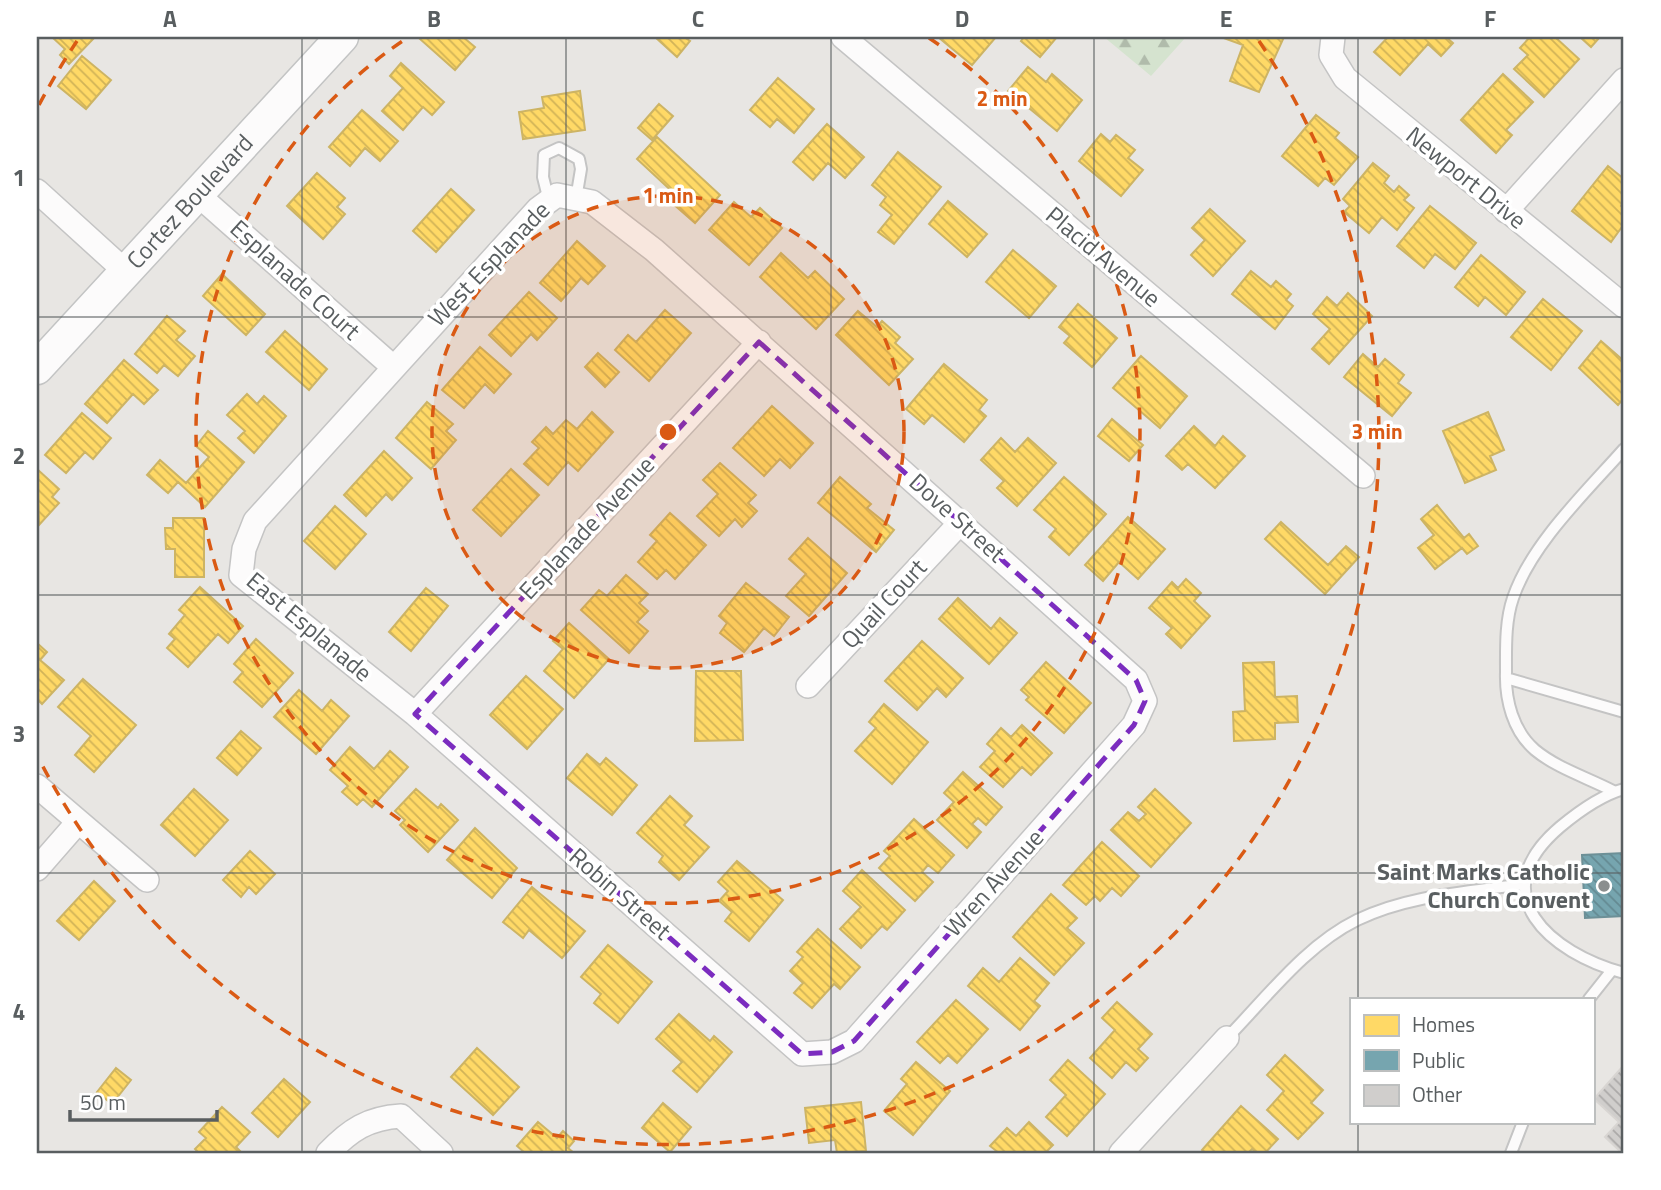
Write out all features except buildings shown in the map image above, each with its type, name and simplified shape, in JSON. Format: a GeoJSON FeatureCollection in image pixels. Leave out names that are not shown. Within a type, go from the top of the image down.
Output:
{"type":"FeatureCollection","features":[{"type":"Feature","properties":{"kind":"street","name":"Cortez Boulevard"},"geometry":{"type":"LineString","coordinates":[[37,368],[342,37]]}},
{"type":"Feature","properties":{"kind":"street","name":"Placid Avenue"},"geometry":{"type":"LineString","coordinates":[[843,37],[1363,476]]}},
{"type":"Feature","properties":{"kind":"street","name":"Newport Drive"},"geometry":{"type":"LineString","coordinates":[[1333,37],[1331,55],[1345,78],[1624,306]]}},
{"type":"Feature","properties":{"kind":"street"},"geometry":{"type":"LineString","coordinates":[[1506,211],[1624,80]]}},
{"type":"Feature","properties":{"kind":"street"},"geometry":{"type":"LineString","coordinates":[[37,191],[125,271]]}},
{"type":"Feature","properties":{"kind":"street","name":"Esplanade Court"},"geometry":{"type":"LineString","coordinates":[[197,194],[392,366]]}},
{"type":"Feature","properties":{"kind":"street","name":"West Esplanade"},"geometry":{"type":"LineString","coordinates":[[392,366],[557,195],[592,202],[654,250],[759,342]]}},
{"type":"Feature","properties":{"kind":"street","name":"Dove Street"},"geometry":{"type":"LineString","coordinates":[[759,342],[1136,680],[1145,701]]}},
{"type":"Feature","properties":{"kind":"street","name":"Esplanade Avenue"},"geometry":{"type":"LineString","coordinates":[[415,714],[759,342]]}},
{"type":"Feature","properties":{"kind":"street","name":"East Esplanade"},"geometry":{"type":"LineString","coordinates":[[392,366],[255,521],[244,549],[241,575],[415,714]]}},
{"type":"Feature","properties":{"kind":"street","name":"Quail Court"},"geometry":{"type":"LineString","coordinates":[[808,686],[961,522]]}},
{"type":"Feature","properties":{"kind":"street","name":"Wren Avenue"},"geometry":{"type":"LineString","coordinates":[[832,1052],[854,1041],[872,1021],[1134,725],[1145,701]]}},
{"type":"Feature","properties":{"kind":"street","name":"Robin Street"},"geometry":{"type":"LineString","coordinates":[[415,714],[802,1054],[832,1052]]}},
{"type":"Feature","properties":{"kind":"street"},"geometry":{"type":"LineString","coordinates":[[37,786],[147,880]]}},
{"type":"Feature","properties":{"kind":"street"},"geometry":{"type":"LineString","coordinates":[[37,869],[78,822]]}},
{"type":"Feature","properties":{"kind":"street"},"geometry":{"type":"LineString","coordinates":[[1121,1153],[1227,1038]]}},
{"type":"Feature","properties":{"kind":"street"},"geometry":{"type":"LineString","coordinates":[[328,1153],[349,1130],[380,1117],[401,1116],[441,1153]]}},
{"type":"Feature","properties":{"kind":"lane"},"geometry":{"type":"LineString","coordinates":[[549,201],[543,177],[544,155],[559,148],[579,159],[576,199]]}},
{"type":"Feature","properties":{"kind":"lane"},"geometry":{"type":"LineString","coordinates":[[1620,790],[1561,766],[1535,750],[1517,731],[1506,678],[1506,641],[1513,599],[1531,560],[1624,449]]}},
{"type":"Feature","properties":{"kind":"lane"},"geometry":{"type":"LineString","coordinates":[[1506,678],[1624,712]]}},
{"type":"Feature","properties":{"kind":"lane"},"geometry":{"type":"LineString","coordinates":[[1620,790],[1570,818],[1543,841],[1526,868],[1523,892],[1535,919],[1562,945],[1599,966],[1624,973]]}},
{"type":"Feature","properties":{"kind":"lane"},"geometry":{"type":"LineString","coordinates":[[1227,1038],[1314,948],[1357,920],[1428,897],[1524,884]]}},
{"type":"Feature","properties":{"kind":"lane"},"geometry":{"type":"LineString","coordinates":[[1590,998],[1612,970]]}},
{"type":"Feature","properties":{"kind":"lane"},"geometry":{"type":"LineString","coordinates":[[1511,1153],[1522,1124]]}},
{"type":"Feature","properties":{"kind":"highlighted area"},"geometry":{"type":"Polygon","coordinates":[[[759,342],[1136,680],[1145,701],[1134,725],[854,1041],[832,1052],[802,1054],[415,714],[759,342]]]}},
{"type":"Feature","properties":{"kind":"green space"},"geometry":{"type":"Polygon","coordinates":[[[1104,37],[1186,37],[1151,76],[1104,37]]]}},
{"type":"Feature","properties":{"kind":"place","name":"Saint Marks Catholic Church Convent"},"geometry":{"type":"Point","coordinates":[1604,886]}}]}
